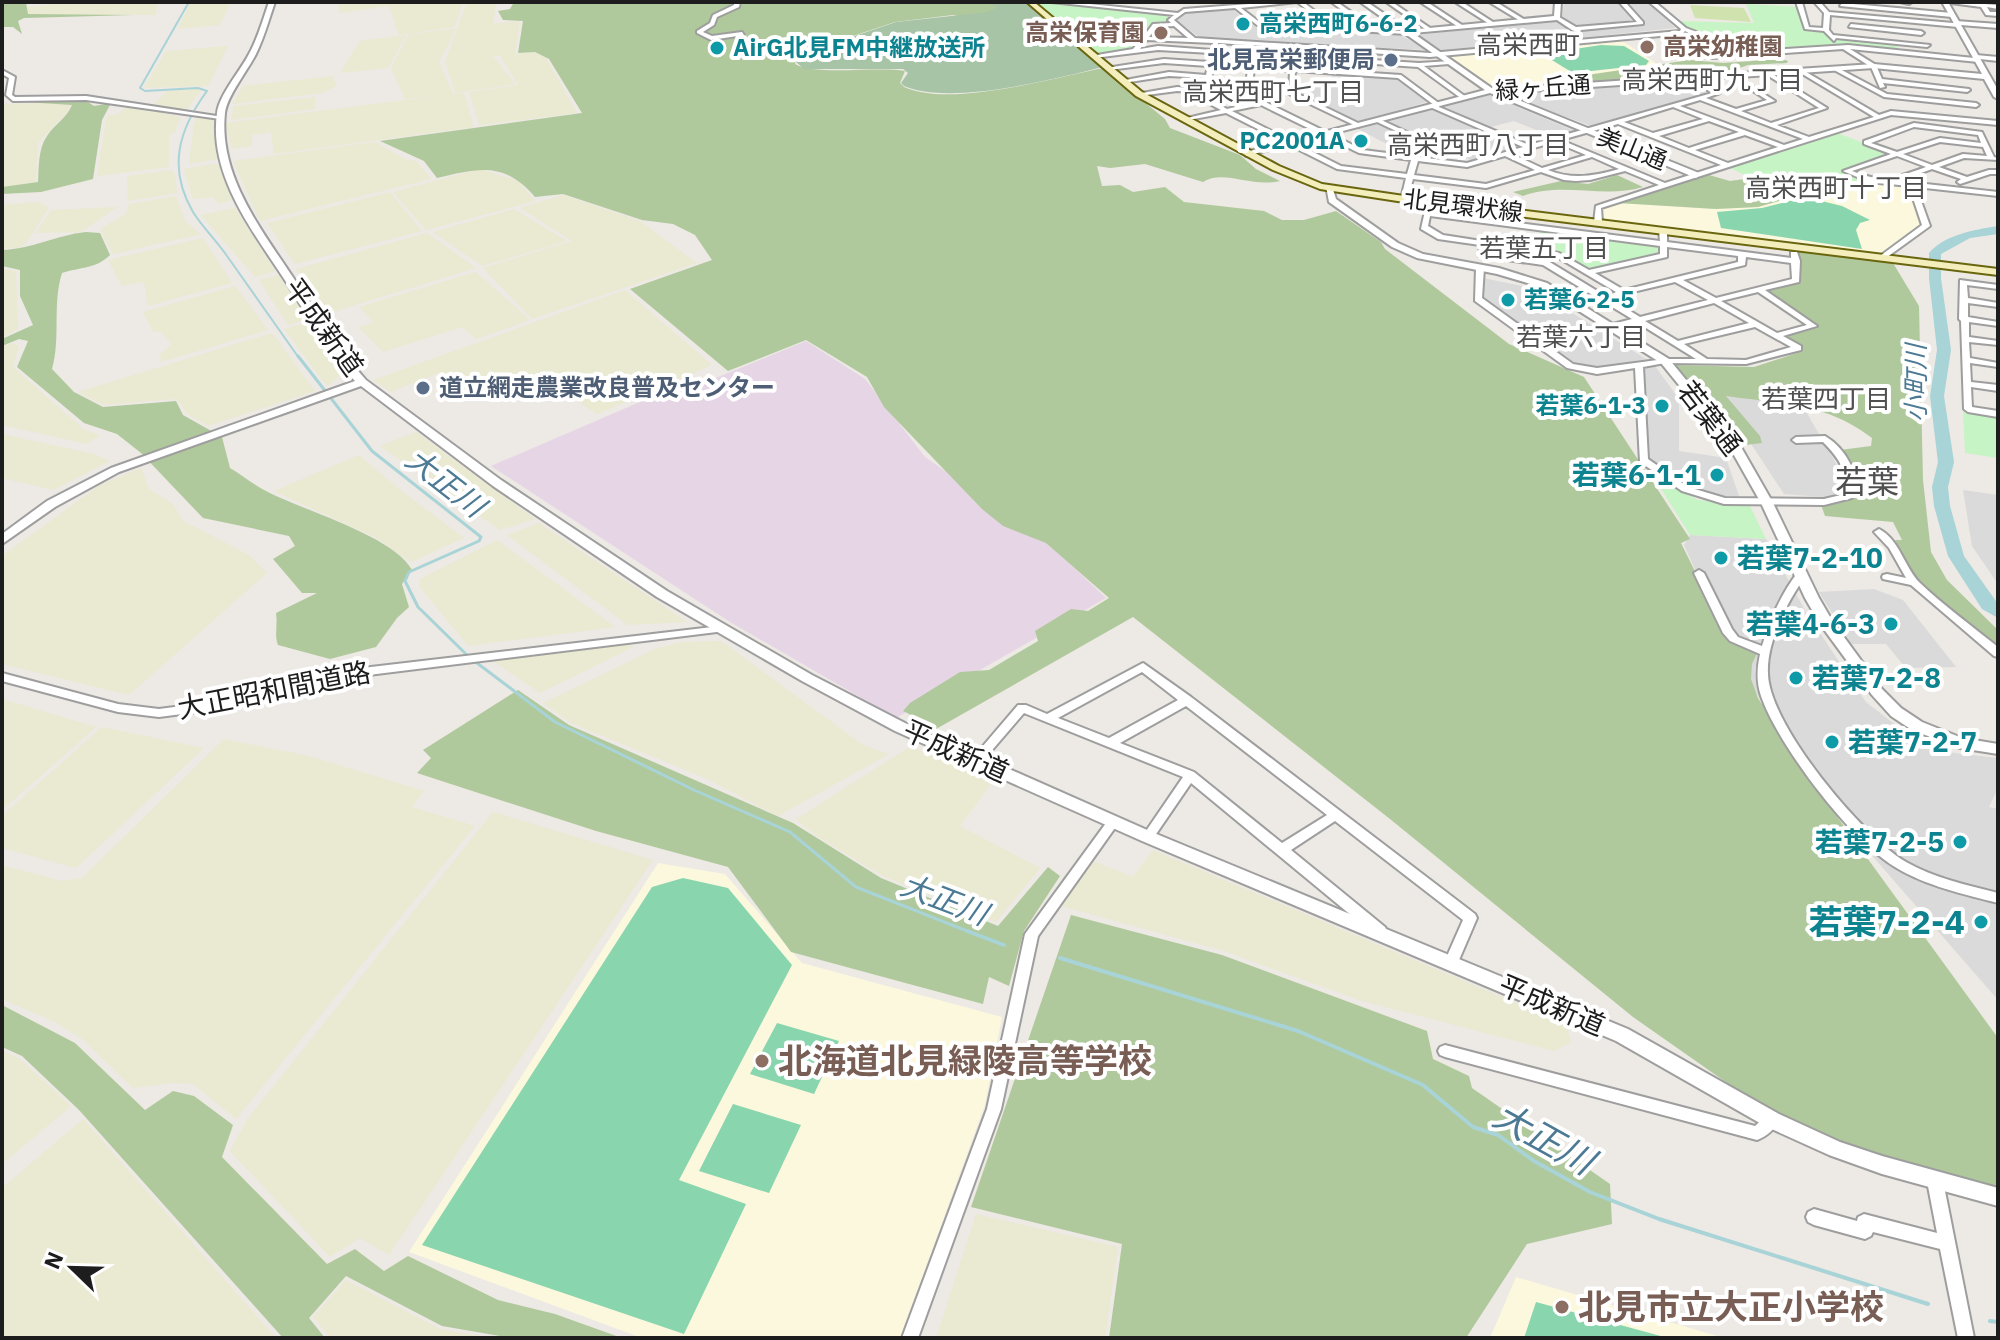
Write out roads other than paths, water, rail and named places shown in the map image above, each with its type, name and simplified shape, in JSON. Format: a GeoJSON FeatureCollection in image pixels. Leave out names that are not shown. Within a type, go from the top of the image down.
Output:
{"type":"FeatureCollection","features":[{"type":"Feature","properties":{"kind":"main road","name":"北見環状線"},"geometry":{"type":"LineString","coordinates":[[1030,2],[1139,94],[1301,180],[1329,188],[1998,272]]}},
{"type":"Feature","properties":{"kind":"street"},"geometry":{"type":"LineString","coordinates":[[2,72],[12,77],[9,95],[13,99],[86,98],[220,117],[221,109],[254,52],[272,2]]}},
{"type":"Feature","properties":{"kind":"street"},"geometry":{"type":"LineString","coordinates":[[737,2],[737,6],[715,16],[712,24],[699,32],[711,38],[742,34]]}},
{"type":"Feature","properties":{"kind":"street"},"geometry":{"type":"LineString","coordinates":[[1056,2],[1114,5],[1177,14],[1297,2],[1335,28]]}},
{"type":"Feature","properties":{"kind":"street"},"geometry":{"type":"LineString","coordinates":[[1136,10],[1143,2]]}},
{"type":"Feature","properties":{"kind":"street"},"geometry":{"type":"LineString","coordinates":[[1163,13],[1171,2]]}},
{"type":"Feature","properties":{"kind":"street"},"geometry":{"type":"LineString","coordinates":[[1334,2],[1373,30]]}},
{"type":"Feature","properties":{"kind":"street","name":"美山通"},"geometry":{"type":"LineString","coordinates":[[1363,2],[1491,91],[1696,175]]}},
{"type":"Feature","properties":{"kind":"street"},"geometry":{"type":"LineString","coordinates":[[1389,2],[1430,30]]}},
{"type":"Feature","properties":{"kind":"street"},"geometry":{"type":"LineString","coordinates":[[1423,2],[1462,27]]}},
{"type":"Feature","properties":{"kind":"street"},"geometry":{"type":"LineString","coordinates":[[1458,2],[1493,24]]}},
{"type":"Feature","properties":{"kind":"street"},"geometry":{"type":"LineString","coordinates":[[1492,2],[1524,21]]}},
{"type":"Feature","properties":{"kind":"street"},"geometry":{"type":"LineString","coordinates":[[1557,18],[1558,2]]}},
{"type":"Feature","properties":{"kind":"street"},"geometry":{"type":"LineString","coordinates":[[1574,29],[1641,23],[1622,2]]}},
{"type":"Feature","properties":{"kind":"street"},"geometry":{"type":"LineString","coordinates":[[1652,2],[1657,3],[1684,29],[1697,34],[1669,41],[1695,55],[1846,48],[1978,61],[1998,66]]}},
{"type":"Feature","properties":{"kind":"street"},"geometry":{"type":"LineString","coordinates":[[1799,2],[1807,28],[1826,30]]}},
{"type":"Feature","properties":{"kind":"street"},"geometry":{"type":"LineString","coordinates":[[1816,2],[1827,13],[1916,21],[1956,21]]}},
{"type":"Feature","properties":{"kind":"street"},"geometry":{"type":"LineString","coordinates":[[1903,2],[1909,2]]}},
{"type":"Feature","properties":{"kind":"street"},"geometry":{"type":"LineString","coordinates":[[1946,2],[1998,7]]}},
{"type":"Feature","properties":{"kind":"street"},"geometry":{"type":"LineString","coordinates":[[1946,2],[1998,97]]}},
{"type":"Feature","properties":{"kind":"street"},"geometry":{"type":"LineString","coordinates":[[1268,4],[1277,11]]}},
{"type":"Feature","properties":{"kind":"street"},"geometry":{"type":"LineString","coordinates":[[1855,38],[1842,4],[1998,26]]}},
{"type":"Feature","properties":{"kind":"street"},"geometry":{"type":"LineString","coordinates":[[1982,4],[1988,14],[1998,14]]}},
{"type":"Feature","properties":{"kind":"street"},"geometry":{"type":"LineString","coordinates":[[1237,7],[1257,23],[1406,32],[1557,18],[1593,40]]}},
{"type":"Feature","properties":{"kind":"street"},"geometry":{"type":"LineString","coordinates":[[1827,13],[1826,30],[1874,66],[1894,113]]}},
{"type":"Feature","properties":{"kind":"street"},"geometry":{"type":"LineString","coordinates":[[1177,14],[1171,20],[1193,40]]}},
{"type":"Feature","properties":{"kind":"street"},"geometry":{"type":"LineString","coordinates":[[1286,19],[1296,26]]}},
{"type":"Feature","properties":{"kind":"street"},"geometry":{"type":"LineString","coordinates":[[1916,21],[1933,56]]}},
{"type":"Feature","properties":{"kind":"street"},"geometry":{"type":"LineString","coordinates":[[1135,51],[1155,25],[1175,24]]}},
{"type":"Feature","properties":{"kind":"street"},"geometry":{"type":"LineString","coordinates":[[1851,26],[1921,33]]}},
{"type":"Feature","properties":{"kind":"street"},"geometry":{"type":"LineString","coordinates":[[1130,34],[1216,42],[1438,54],[1682,32],[1684,29]]}},
{"type":"Feature","properties":{"kind":"street"},"geometry":{"type":"LineString","coordinates":[[1831,36],[1927,45]]}},
{"type":"Feature","properties":{"kind":"street"},"geometry":{"type":"LineString","coordinates":[[1216,42],[1204,99],[1339,168],[1486,186],[1592,155]]}},
{"type":"Feature","properties":{"kind":"street"},"geometry":{"type":"LineString","coordinates":[[1294,46],[1291,93],[1358,125]]}},
{"type":"Feature","properties":{"kind":"street"},"geometry":{"type":"LineString","coordinates":[[1094,56],[1158,48],[1419,65],[1449,62]]}},
{"type":"Feature","properties":{"kind":"street"},"geometry":{"type":"LineString","coordinates":[[1382,52],[1383,75]]}},
{"type":"Feature","properties":{"kind":"street"},"geometry":{"type":"LineString","coordinates":[[1978,61],[1998,59]]}},
{"type":"Feature","properties":{"kind":"street"},"geometry":{"type":"LineString","coordinates":[[1109,68],[1164,61],[1399,76],[1435,105],[1528,148]]}},
{"type":"Feature","properties":{"kind":"street"},"geometry":{"type":"LineString","coordinates":[[1419,65],[1464,98]]}},
{"type":"Feature","properties":{"kind":"street"},"geometry":{"type":"LineString","coordinates":[[1251,66],[1248,96],[1361,152],[1467,165],[1717,93],[1693,78]]}},
{"type":"Feature","properties":{"kind":"street","name":"緑ヶ丘通"},"geometry":{"type":"LineString","coordinates":[[1249,154],[1491,91],[1874,66],[1987,77]]}},
{"type":"Feature","properties":{"kind":"street"},"geometry":{"type":"LineString","coordinates":[[1836,69],[1886,96],[1976,105]]}},
{"type":"Feature","properties":{"kind":"street"},"geometry":{"type":"LineString","coordinates":[[1801,71],[1879,117]]}},
{"type":"Feature","properties":{"kind":"street"},"geometry":{"type":"LineString","coordinates":[[1767,73],[1824,108],[1771,125]]}},
{"type":"Feature","properties":{"kind":"street"},"geometry":{"type":"LineString","coordinates":[[1123,81],[1169,74],[1209,77]]}},
{"type":"Feature","properties":{"kind":"street"},"geometry":{"type":"LineString","coordinates":[[1959,74],[1985,122]]}},
{"type":"Feature","properties":{"kind":"street"},"geometry":{"type":"LineString","coordinates":[[1731,75],[1772,101],[1736,111]]}},
{"type":"Feature","properties":{"kind":"street"},"geometry":{"type":"LineString","coordinates":[[1880,81],[1967,90]]}},
{"type":"Feature","properties":{"kind":"street"},"geometry":{"type":"LineString","coordinates":[[1139,94],[1177,89],[1205,91]]}},
{"type":"Feature","properties":{"kind":"street"},"geometry":{"type":"LineString","coordinates":[[1700,98],[1809,139]]}},
{"type":"Feature","properties":{"kind":"street"},"geometry":{"type":"LineString","coordinates":[[1185,120],[1260,103]]}},
{"type":"Feature","properties":{"kind":"street"},"geometry":{"type":"LineString","coordinates":[[1675,106],[1783,147]]}},
{"type":"Feature","properties":{"kind":"street"},"geometry":{"type":"LineString","coordinates":[[1598,222],[1598,207],[1894,113],[1998,123]]}},
{"type":"Feature","properties":{"kind":"street","name":"平成新道"},"geometry":{"type":"LineString","coordinates":[[220,117],[224,161],[247,219],[345,363],[362,382],[497,483],[662,594],[900,727],[1148,837],[1622,1035],[1772,1120],[1836,1149],[1935,1181],[1998,1197]]}},
{"type":"Feature","properties":{"kind":"street"},"geometry":{"type":"LineString","coordinates":[[1654,136],[1710,119]]}},
{"type":"Feature","properties":{"kind":"street"},"geometry":{"type":"LineString","coordinates":[[1377,120],[1440,147],[1494,132]]}},
{"type":"Feature","properties":{"kind":"street"},"geometry":{"type":"LineString","coordinates":[[1619,122],[1726,165]]}},
{"type":"Feature","properties":{"kind":"street"},"geometry":{"type":"LineString","coordinates":[[1966,179],[1866,142],[1914,125],[1980,133],[1995,159]]}},
{"type":"Feature","properties":{"kind":"street"},"geometry":{"type":"LineString","coordinates":[[1688,150],[1745,133]]}},
{"type":"Feature","properties":{"kind":"street"},"geometry":{"type":"LineString","coordinates":[[1556,140],[1664,185]]}},
{"type":"Feature","properties":{"kind":"street"},"geometry":{"type":"LineString","coordinates":[[1985,145],[1940,140],[1846,171],[1869,180],[1998,194]]}},
{"type":"Feature","properties":{"kind":"street"},"geometry":{"type":"LineString","coordinates":[[1404,199],[1425,143]]}},
{"type":"Feature","properties":{"kind":"street"},"geometry":{"type":"LineString","coordinates":[[1506,154],[1563,179],[1587,181],[1626,169]]}},
{"type":"Feature","properties":{"kind":"street"},"geometry":{"type":"LineString","coordinates":[[1889,182],[1963,156],[1995,159]]}},
{"type":"Feature","properties":{"kind":"street"},"geometry":{"type":"LineString","coordinates":[[1944,188],[1989,172],[1998,172]]}},
{"type":"Feature","properties":{"kind":"street"},"geometry":{"type":"LineString","coordinates":[[1883,258],[1926,226],[1912,185]]}},
{"type":"Feature","properties":{"kind":"street","name":"若葉通"},"geometry":{"type":"LineString","coordinates":[[1329,188],[1332,200],[1402,248],[1433,260],[1480,268],[1544,285],[1665,361],[1735,447],[1767,503],[1827,624],[1877,692],[1896,712],[1938,735],[1998,749]]}},
{"type":"Feature","properties":{"kind":"street"},"geometry":{"type":"LineString","coordinates":[[1430,202],[1424,227],[1441,237],[1559,255],[1622,292]]}},
{"type":"Feature","properties":{"kind":"street"},"geometry":{"type":"LineString","coordinates":[[1427,214],[1796,261]]}},
{"type":"Feature","properties":{"kind":"street"},"geometry":{"type":"LineString","coordinates":[[1532,251],[1535,228]]}},
{"type":"Feature","properties":{"kind":"street"},"geometry":{"type":"LineString","coordinates":[[1589,272],[1664,255],[1663,230]]}},
{"type":"Feature","properties":{"kind":"street"},"geometry":{"type":"LineString","coordinates":[[1484,244],[1482,254],[1545,263],[1704,361]]}},
{"type":"Feature","properties":{"kind":"street"},"geometry":{"type":"LineString","coordinates":[[1612,327],[1796,280],[1793,246]]}},
{"type":"Feature","properties":{"kind":"street"},"geometry":{"type":"LineString","coordinates":[[1603,298],[1742,263],[1742,254]]}},
{"type":"Feature","properties":{"kind":"street"},"geometry":{"type":"LineString","coordinates":[[1480,268],[1478,299],[1570,366],[1597,371],[1665,361],[1746,362],[1798,348],[1678,280]]}},
{"type":"Feature","properties":{"kind":"street"},"geometry":{"type":"LineString","coordinates":[[1998,287],[1963,282],[1968,409],[1998,414]]}},
{"type":"Feature","properties":{"kind":"street"},"geometry":{"type":"LineString","coordinates":[[1760,290],[1813,326],[1777,335]]}},
{"type":"Feature","properties":{"kind":"street"},"geometry":{"type":"LineString","coordinates":[[1964,300],[1998,305]]}},
{"type":"Feature","properties":{"kind":"street"},"geometry":{"type":"LineString","coordinates":[[1963,319],[1998,324]]}},
{"type":"Feature","properties":{"kind":"street"},"geometry":{"type":"LineString","coordinates":[[1678,343],[1756,324]]}},
{"type":"Feature","properties":{"kind":"street"},"geometry":{"type":"LineString","coordinates":[[1964,339],[1998,343]]}},
{"type":"Feature","properties":{"kind":"street"},"geometry":{"type":"LineString","coordinates":[[1966,360],[1998,365]]}},
{"type":"Feature","properties":{"kind":"street"},"geometry":{"type":"LineString","coordinates":[[1639,365],[1641,453],[1647,465],[1685,489],[1707,497],[1767,503],[1835,501],[1849,496],[1850,477],[1834,447],[1825,439],[1796,440]]}},
{"type":"Feature","properties":{"kind":"street"},"geometry":{"type":"LineString","coordinates":[[2,540],[51,504],[115,470],[362,382]]}},
{"type":"Feature","properties":{"kind":"street"},"geometry":{"type":"LineString","coordinates":[[1967,384],[1998,388]]}},
{"type":"Feature","properties":{"kind":"street"},"geometry":{"type":"LineString","coordinates":[[1879,532],[1893,547],[1914,583],[1998,653]]}},
{"type":"Feature","properties":{"kind":"street"},"geometry":{"type":"LineString","coordinates":[[1699,573],[1727,631],[1734,639],[1766,652]]}},
{"type":"Feature","properties":{"kind":"street"},"geometry":{"type":"LineString","coordinates":[[1802,574],[1789,587],[1766,652],[1762,675],[1774,714],[1814,774],[1861,835],[1920,875],[1998,898]]}},
{"type":"Feature","properties":{"kind":"street"},"geometry":{"type":"LineString","coordinates":[[1887,577],[1914,583]]}},
{"type":"Feature","properties":{"kind":"street","name":"大正昭和間道路"},"geometry":{"type":"LineString","coordinates":[[2,677],[118,708],[159,713],[205,707],[328,676],[721,629]]}},
{"type":"Feature","properties":{"kind":"street"},"geometry":{"type":"LineString","coordinates":[[1050,717],[1143,667],[1470,918],[1451,963]]}},
{"type":"Feature","properties":{"kind":"street"},"geometry":{"type":"LineString","coordinates":[[1112,742],[1187,700]]}},
{"type":"Feature","properties":{"kind":"street"},"geometry":{"type":"LineString","coordinates":[[977,760],[1022,708],[1190,775],[1384,934]]}},
{"type":"Feature","properties":{"kind":"street"},"geometry":{"type":"LineString","coordinates":[[1148,837],[1190,775]]}},
{"type":"Feature","properties":{"kind":"street"},"geometry":{"type":"LineString","coordinates":[[1283,849],[1336,815]]}},
{"type":"Feature","properties":{"kind":"street"},"geometry":{"type":"LineString","coordinates":[[910,1338],[994,1109],[1032,934],[1113,822]]}},
{"type":"Feature","properties":{"kind":"street"},"geometry":{"type":"LineString","coordinates":[[1445,1051],[1757,1133],[1772,1120]]}},
{"type":"Feature","properties":{"kind":"street"},"geometry":{"type":"LineString","coordinates":[[1935,1181],[1966,1338]]}},
{"type":"Feature","properties":{"kind":"street"},"geometry":{"type":"LineString","coordinates":[[1814,1217],[1865,1231],[1864,1222],[1947,1243]]}},
{"type":"Feature","properties":{"kind":"waterway","name":"大正川"},"geometry":{"type":"LineString","coordinates":[[189,2],[140,88],[145,91],[198,88],[207,91],[183,134],[179,164],[185,196],[197,218],[299,358]]}},
{"type":"Feature","properties":{"kind":"waterway","name":"小町川"},"geometry":{"type":"LineString","coordinates":[[1998,230],[1967,235],[1935,253],[1944,350],[1937,396],[1946,462],[1940,487],[1942,506],[1956,556],[1988,605],[1998,613]]}},
{"type":"Feature","properties":{"kind":"waterway","name":"大正川"},"geometry":{"type":"LineString","coordinates":[[298,356],[372,451],[481,537],[479,541],[409,572],[405,581],[418,607],[469,657],[555,722],[694,790],[790,832],[856,887],[972,933]]}},
{"type":"Feature","properties":{"kind":"waterway","name":"大正川"},"geometry":{"type":"LineString","coordinates":[[967,931],[1004,945]]}},
{"type":"Feature","properties":{"kind":"waterway","name":"大正川"},"geometry":{"type":"LineString","coordinates":[[1060,958],[1298,1031],[1423,1085],[1473,1127],[1498,1135],[1534,1161],[1590,1192],[1659,1219],[1928,1304]]}},
{"type":"Feature","properties":{"kind":"waterway","name":"大正川"},"geometry":{"type":"LineString","coordinates":[[1990,1321],[1998,1322]]}},
{"type":"Feature","properties":{"kind":"place","name":"高栄西町6-6-2"},"geometry":{"type":"Point","coordinates":[1243,24]}},
{"type":"Feature","properties":{"kind":"place","name":"高栄保育園"},"geometry":{"type":"Point","coordinates":[1161,33]}},
{"type":"Feature","properties":{"kind":"place","name":"高栄幼稚園"},"geometry":{"type":"Point","coordinates":[1647,47]}},
{"type":"Feature","properties":{"kind":"place","name":"AirG北見FM中継放送所"},"geometry":{"type":"Point","coordinates":[717,48]}},
{"type":"Feature","properties":{"kind":"place","name":"北見高栄郵便局"},"geometry":{"type":"Point","coordinates":[1391,60]}},
{"type":"Feature","properties":{"kind":"place","name":"PC2001A"},"geometry":{"type":"Point","coordinates":[1361,141]}},
{"type":"Feature","properties":{"kind":"place","name":"若葉6-2-5"},"geometry":{"type":"Point","coordinates":[1508,300]}},
{"type":"Feature","properties":{"kind":"place","name":"道立網走農業改良普及センター"},"geometry":{"type":"Point","coordinates":[423,388]}},
{"type":"Feature","properties":{"kind":"place","name":"若葉6-1-3"},"geometry":{"type":"Point","coordinates":[1662,406]}},
{"type":"Feature","properties":{"kind":"place","name":"若葉6-1-1"},"geometry":{"type":"Point","coordinates":[1717,475]}},
{"type":"Feature","properties":{"kind":"place","name":"若葉7-2-10"},"geometry":{"type":"Point","coordinates":[1721,558]}},
{"type":"Feature","properties":{"kind":"place","name":"若葉4-6-3"},"geometry":{"type":"Point","coordinates":[1891,624]}},
{"type":"Feature","properties":{"kind":"place","name":"若葉7-2-8"},"geometry":{"type":"Point","coordinates":[1796,678]}},
{"type":"Feature","properties":{"kind":"place","name":"若葉7-2-7"},"geometry":{"type":"Point","coordinates":[1832,742]}},
{"type":"Feature","properties":{"kind":"place","name":"若葉7-2-5"},"geometry":{"type":"Point","coordinates":[1960,842]}},
{"type":"Feature","properties":{"kind":"place","name":"若葉7-2-4"},"geometry":{"type":"Point","coordinates":[1981,922]}},
{"type":"Feature","properties":{"kind":"place","name":"北海道北見緑陵高等学校"},"geometry":{"type":"Point","coordinates":[762,1061]}},
{"type":"Feature","properties":{"kind":"place","name":"北見市立大正小学校"},"geometry":{"type":"Point","coordinates":[1562,1307]}},
{"type":"Feature","properties":{"kind":"district","name":"高栄西町"},"geometry":{"type":"Point","coordinates":[1528,45]}},
{"type":"Feature","properties":{"kind":"district","name":"高栄西町九丁目"},"geometry":{"type":"Point","coordinates":[1712,80]}},
{"type":"Feature","properties":{"kind":"district","name":"高栄西町七丁目"},"geometry":{"type":"Point","coordinates":[1273,92]}},
{"type":"Feature","properties":{"kind":"district","name":"高栄西町八丁目"},"geometry":{"type":"Point","coordinates":[1478,145]}},
{"type":"Feature","properties":{"kind":"district","name":"高栄西町十丁目"},"geometry":{"type":"Point","coordinates":[1836,188]}},
{"type":"Feature","properties":{"kind":"district","name":"若葉五丁目"},"geometry":{"type":"Point","coordinates":[1544,248]}},
{"type":"Feature","properties":{"kind":"district","name":"若葉六丁目"},"geometry":{"type":"Point","coordinates":[1581,337]}},
{"type":"Feature","properties":{"kind":"district","name":"若葉四丁目"},"geometry":{"type":"Point","coordinates":[1826,399]}},
{"type":"Feature","properties":{"kind":"district","name":"若葉"},"geometry":{"type":"Point","coordinates":[1867,482]}}]}
